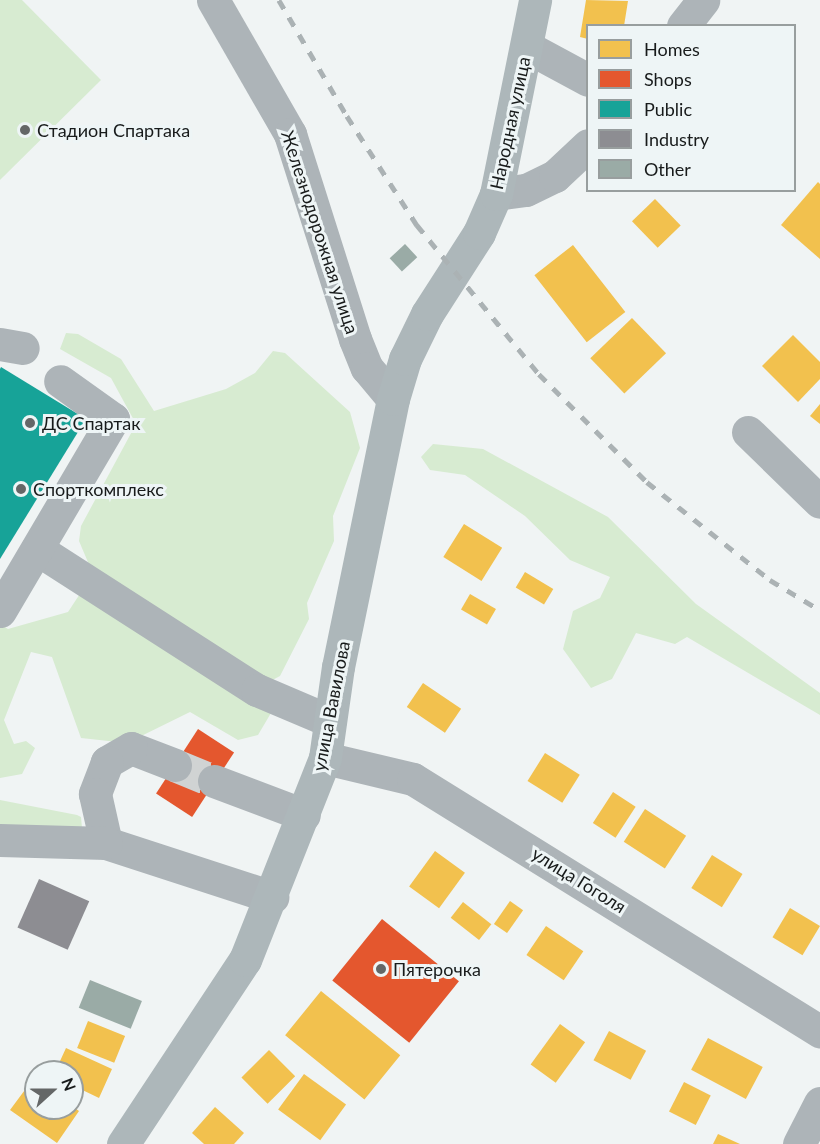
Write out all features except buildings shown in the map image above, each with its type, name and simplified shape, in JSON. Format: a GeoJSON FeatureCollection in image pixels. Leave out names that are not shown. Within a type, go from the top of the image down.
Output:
{"type":"FeatureCollection","features":[{"type":"Feature","properties":{"kind":"main road","name":"Народная улица"},"geometry":{"type":"LineString","coordinates":[[455,273],[496,194],[535,0]]}},
{"type":"Feature","properties":{"kind":"main road","name":"улица Вавилова"},"geometry":{"type":"LineString","coordinates":[[123,1144],[245,960],[304,815],[325,758],[330,721],[393,399],[405,359],[427,314],[455,273]]}},
{"type":"Feature","properties":{"kind":"street","name":"Железнодорожная улица"},"geometry":{"type":"LineString","coordinates":[[213,0],[290,134],[355,339],[367,368],[393,399]]}},
{"type":"Feature","properties":{"kind":"street"},"geometry":{"type":"LineString","coordinates":[[685,24],[703,0]]}},
{"type":"Feature","properties":{"kind":"street"},"geometry":{"type":"LineString","coordinates":[[527,47],[586,79]]}},
{"type":"Feature","properties":{"kind":"street"},"geometry":{"type":"LineString","coordinates":[[496,194],[526,190],[555,176],[586,147]]}},
{"type":"Feature","properties":{"kind":"street"},"geometry":{"type":"LineString","coordinates":[[0,611],[113,419],[60,381]]}},
{"type":"Feature","properties":{"kind":"street"},"geometry":{"type":"LineString","coordinates":[[748,432],[820,502]]}},
{"type":"Feature","properties":{"kind":"street"},"geometry":{"type":"LineString","coordinates":[[36,549],[257,690],[330,721]]}},
{"type":"Feature","properties":{"kind":"street"},"geometry":{"type":"LineString","coordinates":[[106,843],[94,794],[107,762],[131,748],[175,765]]}},
{"type":"Feature","properties":{"kind":"street","name":"улица Гоголя"},"geometry":{"type":"LineString","coordinates":[[325,758],[413,778],[820,1031]]}},
{"type":"Feature","properties":{"kind":"street"},"geometry":{"type":"LineString","coordinates":[[214,780],[304,815]]}},
{"type":"Feature","properties":{"kind":"street"},"geometry":{"type":"LineString","coordinates":[[0,840],[106,843],[272,897]]}},
{"type":"Feature","properties":{"kind":"street"},"geometry":{"type":"LineString","coordinates":[[799,1144],[820,1103]]}},
{"type":"Feature","properties":{"kind":"green space","name":"Стадион Спартака"},"geometry":{"type":"Polygon","coordinates":[[[0,0],[22,0],[101,80],[0,180],[0,0]]]}},
{"type":"Feature","properties":{"kind":"green space"},"geometry":{"type":"Polygon","coordinates":[[[66,333],[78,334],[121,359],[154,411],[226,389],[255,373],[273,351],[285,353],[350,412],[360,448],[333,516],[334,541],[307,603],[309,619],[280,676],[265,684],[271,713],[258,735],[238,740],[190,712],[127,743],[81,738],[52,657],[31,652],[4,720],[14,744],[26,741],[35,748],[22,774],[0,778],[0,624],[8,629],[68,612],[93,574],[79,541],[81,526],[136,424],[111,378],[60,349],[66,333]]]}},
{"type":"Feature","properties":{"kind":"green space"},"geometry":{"type":"Polygon","coordinates":[[[433,444],[483,449],[608,517],[696,604],[820,693],[820,715],[687,637],[675,644],[636,633],[612,679],[591,688],[563,649],[573,611],[600,598],[610,577],[570,560],[525,516],[465,475],[430,470],[421,457],[433,444]]]}},
{"type":"Feature","properties":{"kind":"green space"},"geometry":{"type":"Polygon","coordinates":[[[0,800],[77,815],[81,817],[82,828],[0,825],[0,800]]]}},
{"type":"Feature","properties":{"kind":"tunnel"},"geometry":{"type":"LineString","coordinates":[[175,765],[214,781]]}},
{"type":"Feature","properties":{"kind":"railway"},"geometry":{"type":"LineString","coordinates":[[279,0],[347,116],[417,225],[539,374],[647,482],[770,580],[820,610]]}},
{"type":"Feature","properties":{"kind":"place","name":"Стадион Спартака"},"geometry":{"type":"Point","coordinates":[25,130]}},
{"type":"Feature","properties":{"kind":"place","name":"ДС Спартак"},"geometry":{"type":"Point","coordinates":[30,423]}},
{"type":"Feature","properties":{"kind":"place","name":"Спорткомплекс"},"geometry":{"type":"Point","coordinates":[21,489]}},
{"type":"Feature","properties":{"kind":"place","name":"Пятерочка"},"geometry":{"type":"Point","coordinates":[381,969]}}]}
